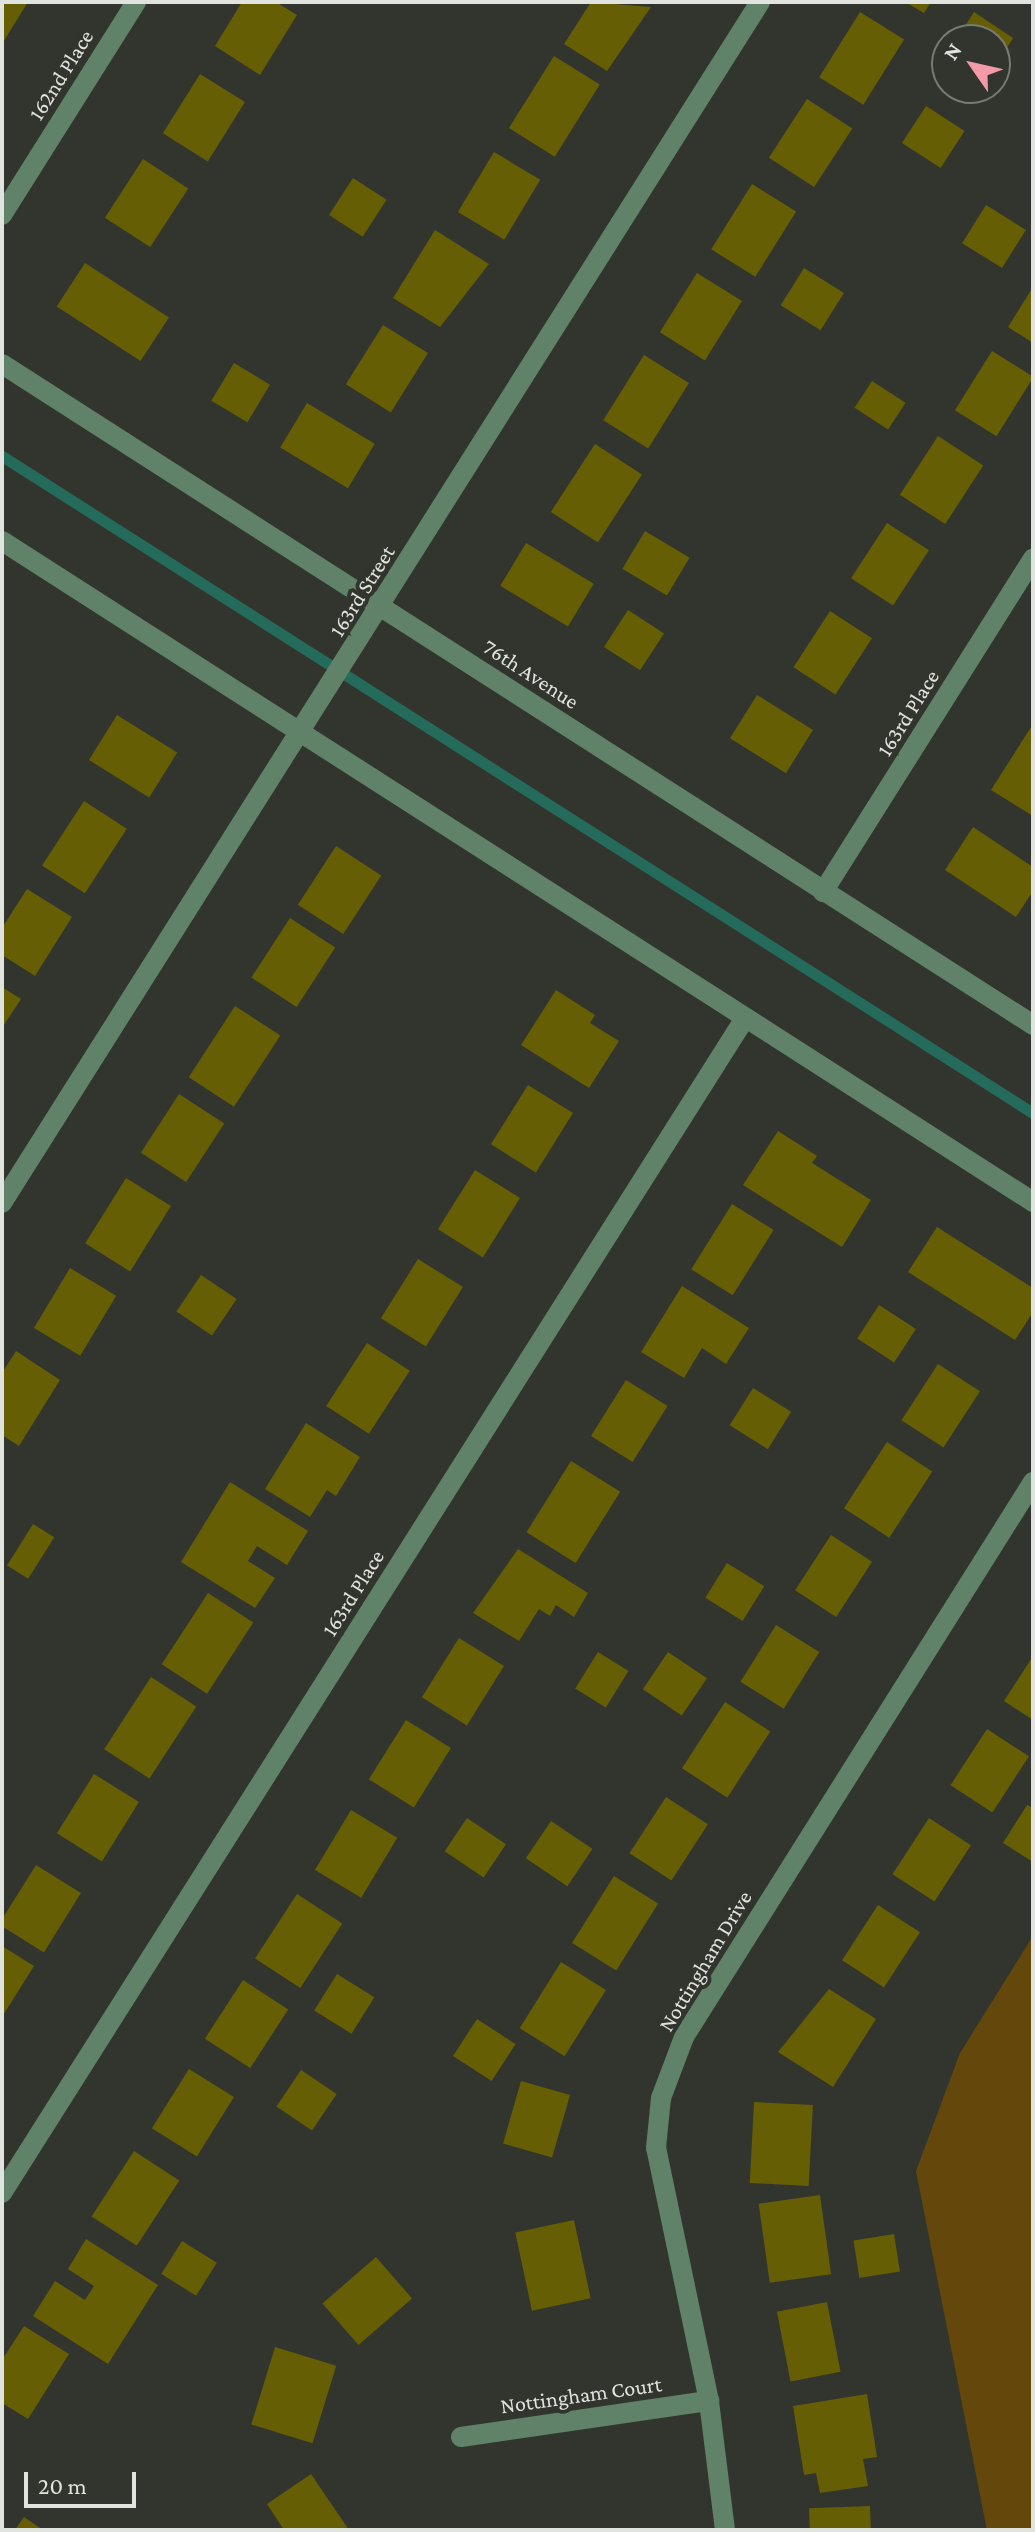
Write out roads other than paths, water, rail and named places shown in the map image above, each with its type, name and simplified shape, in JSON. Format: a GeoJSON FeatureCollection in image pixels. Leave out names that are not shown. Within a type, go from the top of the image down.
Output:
{"type":"FeatureCollection","features":[{"type":"Feature","properties":{"kind":"street","name":"162nd Place"},"geometry":{"type":"LineString","coordinates":[[2,215],[136,2]]}},
{"type":"Feature","properties":{"kind":"street","name":"163rd Street"},"geometry":{"type":"LineString","coordinates":[[2,1203],[760,2]]}},
{"type":"Feature","properties":{"kind":"street","name":"76th Avenue"},"geometry":{"type":"LineString","coordinates":[[2,364],[1033,1025]]}},
{"type":"Feature","properties":{"kind":"street"},"geometry":{"type":"LineString","coordinates":[[2,541],[1033,1202]]}},
{"type":"Feature","properties":{"kind":"street","name":"163rd Place"},"geometry":{"type":"LineString","coordinates":[[823,892],[1033,559]]}},
{"type":"Feature","properties":{"kind":"street","name":"163rd Place"},"geometry":{"type":"LineString","coordinates":[[2,2193],[745,1018]]}},
{"type":"Feature","properties":{"kind":"street","name":"Nottingham Drive"},"geometry":{"type":"LineString","coordinates":[[725,2530],[709,2401],[656,2148],[661,2098],[684,2037],[1033,1482]]}},
{"type":"Feature","properties":{"kind":"street","name":"Nottingham Court"},"geometry":{"type":"LineString","coordinates":[[461,2437],[709,2401]]}},
{"type":"Feature","properties":{"kind":"waterway"},"geometry":{"type":"LineString","coordinates":[[2,456],[1033,1113]]}}]}
